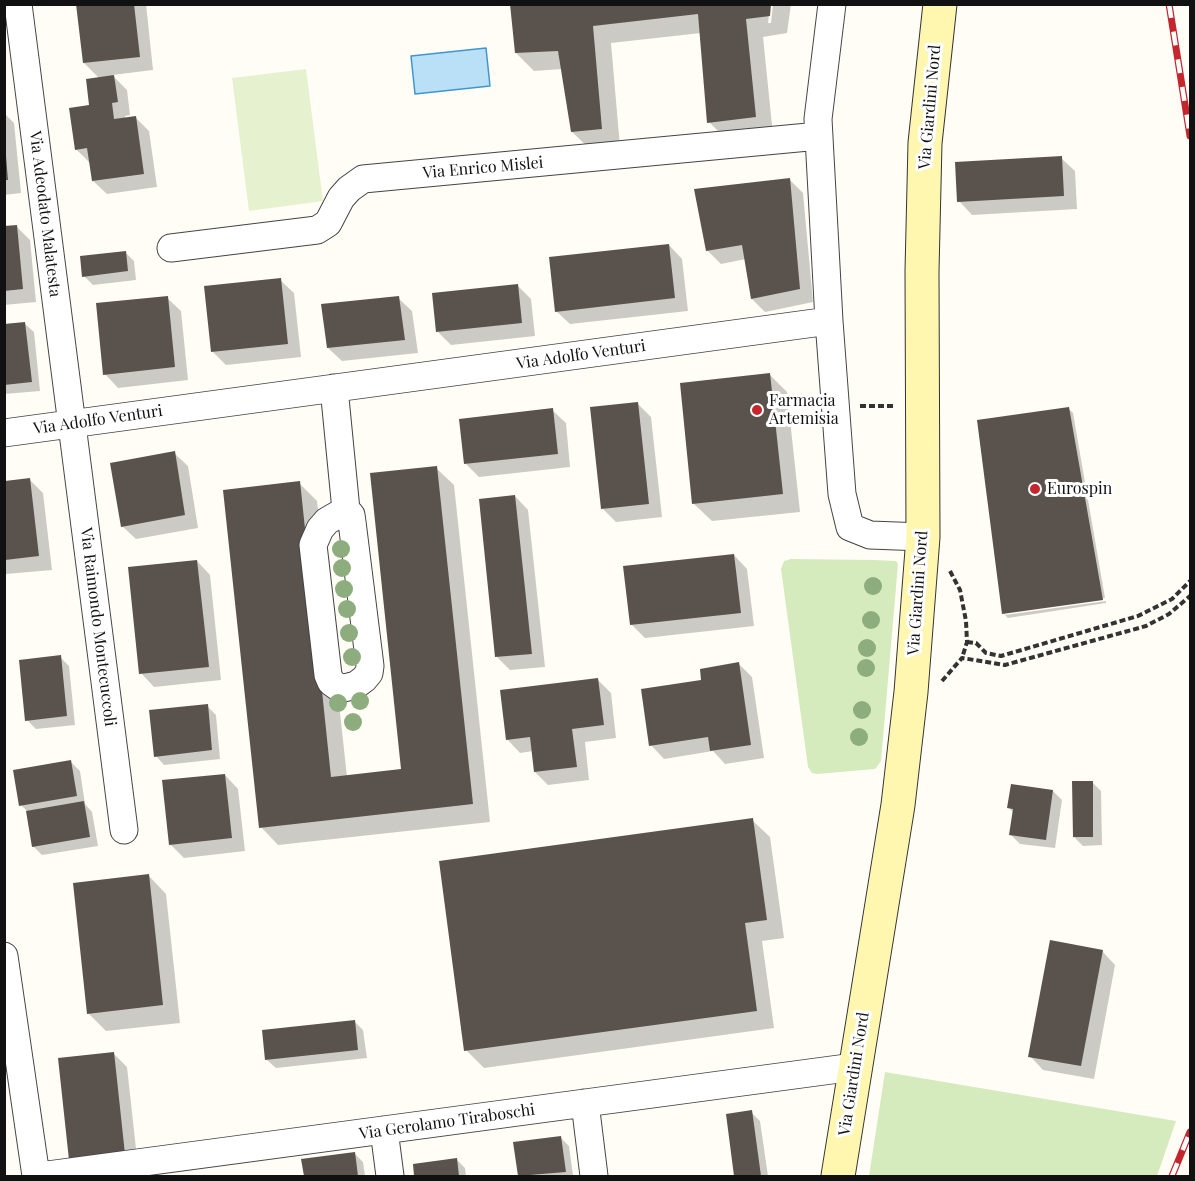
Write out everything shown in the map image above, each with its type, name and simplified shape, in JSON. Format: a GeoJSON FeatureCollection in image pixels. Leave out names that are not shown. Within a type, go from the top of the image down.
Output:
{"type":"FeatureCollection","features":[{"type":"Feature","properties":{"kind":"main road","name":"Via Giardini Nord"},"geometry":{"type":"LineString","coordinates":[[838,1176],[898,806],[911,692],[923,537],[922,271],[925,143],[940,4]]}},
{"type":"Feature","properties":{"kind":"street","name":"Via Adeodato Malatesta"},"geometry":{"type":"LineString","coordinates":[[18,4],[72,423]]}},
{"type":"Feature","properties":{"kind":"street"},"geometry":{"type":"LineString","coordinates":[[832,4],[818,119],[828,321],[842,494],[850,527],[870,535],[923,537]]}},
{"type":"Feature","properties":{"kind":"street","name":"Via Enrico Mislei"},"geometry":{"type":"LineString","coordinates":[[171,248],[317,230],[328,223],[341,198],[349,189],[363,179],[819,136]]}},
{"type":"Feature","properties":{"kind":"street","name":"Via Adolfo Venturi"},"geometry":{"type":"LineString","coordinates":[[4,433],[828,321]]}},
{"type":"Feature","properties":{"kind":"street"},"geometry":{"type":"LineString","coordinates":[[334,388],[346,510],[351,515],[370,666],[369,673],[364,679],[351,687],[344,688],[331,682],[328,675],[313,545],[320,529],[327,521],[346,510]]}},
{"type":"Feature","properties":{"kind":"street","name":"Via Raimondo Montecuccoli"},"geometry":{"type":"LineString","coordinates":[[72,423],[124,830]]}},
{"type":"Feature","properties":{"kind":"street"},"geometry":{"type":"LineString","coordinates":[[4,956],[38,1176]]}},
{"type":"Feature","properties":{"kind":"street","name":"Via Gerolamo Tiraboschi"},"geometry":{"type":"LineString","coordinates":[[38,1176],[179,1167],[384,1131],[854,1067]]}},
{"type":"Feature","properties":{"kind":"street"},"geometry":{"type":"LineString","coordinates":[[585,1103],[594,1176]]}},
{"type":"Feature","properties":{"kind":"street"},"geometry":{"type":"LineString","coordinates":[[384,1131],[390,1176]]}},
{"type":"Feature","properties":{"kind":"path"},"geometry":{"type":"LineString","coordinates":[[836,406],[903,406]]}},
{"type":"Feature","properties":{"kind":"path"},"geometry":{"type":"LineString","coordinates":[[967,642],[976,643],[986,653],[1001,656],[1138,616],[1172,599],[1191,581]]}},
{"type":"Feature","properties":{"kind":"path"},"geometry":{"type":"LineString","coordinates":[[911,692],[938,686],[962,658],[1005,665],[1146,626],[1169,614],[1191,596]]}},
{"type":"Feature","properties":{"kind":"green space"},"geometry":{"type":"Polygon","coordinates":[[[306,69],[323,201],[249,211],[232,78],[306,69]]]}},
{"type":"Feature","properties":{"kind":"green space"},"geometry":{"type":"Polygon","coordinates":[[[791,559],[896,561],[898,564],[881,761],[875,769],[817,774],[812,773],[808,767],[781,569],[784,561],[791,559]]]}},
{"type":"Feature","properties":{"kind":"green space"},"geometry":{"type":"Polygon","coordinates":[[[885,1072],[1176,1121],[1157,1176],[869,1176],[885,1072]]]}},
{"type":"Feature","properties":{"kind":"water"},"geometry":{"type":"Polygon","coordinates":[[[486,48],[490,86],[415,94],[411,56],[486,48]]]}},
{"type":"Feature","properties":{"kind":"building"},"geometry":{"type":"Polygon","coordinates":[[[76,4],[134,4],[140,57],[83,63],[76,4]]]}},
{"type":"Feature","properties":{"kind":"building"},"geometry":{"type":"Polygon","coordinates":[[[510,4],[771,4],[770,16],[746,19],[756,117],[707,123],[698,14],[593,26],[602,129],[571,132],[558,51],[515,53],[510,4]]]}},
{"type":"Feature","properties":{"kind":"building"},"geometry":{"type":"Polygon","coordinates":[[[114,75],[118,102],[112,103],[114,119],[136,116],[144,174],[92,181],[87,148],[75,150],[69,108],[89,105],[86,79],[114,75]]]}},
{"type":"Feature","properties":{"kind":"building"},"geometry":{"type":"Polygon","coordinates":[[[4,156],[6,156],[8,180],[4,180],[4,156]]]}},
{"type":"Feature","properties":{"kind":"building"},"geometry":{"type":"Polygon","coordinates":[[[1062,156],[1064,196],[957,202],[955,162],[1062,156]]]}},
{"type":"Feature","properties":{"kind":"building"},"geometry":{"type":"Polygon","coordinates":[[[790,178],[800,289],[751,299],[742,245],[706,251],[694,189],[790,178]]]}},
{"type":"Feature","properties":{"kind":"building"},"geometry":{"type":"Polygon","coordinates":[[[17,225],[23,289],[4,291],[4,226],[17,225]]]}},
{"type":"Feature","properties":{"kind":"building"},"geometry":{"type":"Polygon","coordinates":[[[669,244],[675,298],[555,312],[549,257],[669,244]]]}},
{"type":"Feature","properties":{"kind":"building"},"geometry":{"type":"Polygon","coordinates":[[[126,251],[128,271],[82,277],[80,256],[126,251]]]}},
{"type":"Feature","properties":{"kind":"building"},"geometry":{"type":"Polygon","coordinates":[[[281,278],[288,344],[211,352],[204,286],[281,278]]]}},
{"type":"Feature","properties":{"kind":"building"},"geometry":{"type":"Polygon","coordinates":[[[518,284],[522,323],[436,332],[432,293],[518,284]]]}},
{"type":"Feature","properties":{"kind":"building"},"geometry":{"type":"Polygon","coordinates":[[[168,296],[175,367],[103,375],[96,303],[168,296]]]}},
{"type":"Feature","properties":{"kind":"building"},"geometry":{"type":"Polygon","coordinates":[[[399,296],[405,340],[327,348],[321,304],[399,296]]]}},
{"type":"Feature","properties":{"kind":"building"},"geometry":{"type":"Polygon","coordinates":[[[25,322],[32,382],[4,385],[4,324],[25,322]]]}},
{"type":"Feature","properties":{"kind":"building"},"geometry":{"type":"Polygon","coordinates":[[[770,373],[783,494],[692,504],[680,383],[770,373]]]}},
{"type":"Feature","properties":{"kind":"building"},"geometry":{"type":"Polygon","coordinates":[[[638,402],[649,504],[601,509],[590,407],[638,402]]]}},
{"type":"Feature","properties":{"kind":"building","name":"Eurospin"},"geometry":{"type":"Polygon","coordinates":[[[1069,407],[1103,600],[1002,614],[977,420],[1069,407]]]}},
{"type":"Feature","properties":{"kind":"building"},"geometry":{"type":"Polygon","coordinates":[[[553,408],[558,454],[464,464],[459,419],[553,408]]]}},
{"type":"Feature","properties":{"kind":"building"},"geometry":{"type":"Polygon","coordinates":[[[175,451],[185,515],[121,527],[110,463],[175,451]]]}},
{"type":"Feature","properties":{"kind":"building"},"geometry":{"type":"Polygon","coordinates":[[[437,466],[473,804],[259,828],[223,490],[300,481],[331,777],[401,769],[370,473],[437,466]]]}},
{"type":"Feature","properties":{"kind":"building"},"geometry":{"type":"Polygon","coordinates":[[[30,478],[39,556],[5,560],[5,481],[30,478]]]}},
{"type":"Feature","properties":{"kind":"building"},"geometry":{"type":"Polygon","coordinates":[[[515,495],[532,654],[495,657],[479,499],[515,495]]]}},
{"type":"Feature","properties":{"kind":"building"},"geometry":{"type":"Polygon","coordinates":[[[734,554],[741,613],[630,625],[623,566],[734,554]]]}},
{"type":"Feature","properties":{"kind":"building"},"geometry":{"type":"Polygon","coordinates":[[[197,560],[209,667],[139,674],[128,567],[197,560]]]}},
{"type":"Feature","properties":{"kind":"building"},"geometry":{"type":"Polygon","coordinates":[[[61,655],[67,716],[25,721],[19,660],[61,655]]]}},
{"type":"Feature","properties":{"kind":"building"},"geometry":{"type":"Polygon","coordinates":[[[739,662],[751,745],[710,751],[708,737],[649,746],[641,689],[701,680],[700,669],[739,662]]]}},
{"type":"Feature","properties":{"kind":"building"},"geometry":{"type":"Polygon","coordinates":[[[598,678],[604,725],[572,729],[577,767],[534,772],[530,737],[506,740],[500,690],[598,678]]]}},
{"type":"Feature","properties":{"kind":"building"},"geometry":{"type":"Polygon","coordinates":[[[208,704],[212,750],[154,757],[149,710],[208,704]]]}},
{"type":"Feature","properties":{"kind":"building"},"geometry":{"type":"Polygon","coordinates":[[[71,760],[77,796],[19,806],[13,770],[71,760]]]}},
{"type":"Feature","properties":{"kind":"building"},"geometry":{"type":"Polygon","coordinates":[[[225,774],[232,838],[169,845],[162,780],[225,774]]]}},
{"type":"Feature","properties":{"kind":"building"},"geometry":{"type":"Polygon","coordinates":[[[1072,781],[1093,781],[1093,837],[1073,837],[1072,781]]]}},
{"type":"Feature","properties":{"kind":"building"},"geometry":{"type":"Polygon","coordinates":[[[1011,784],[1053,790],[1046,840],[1009,835],[1013,809],[1007,808],[1011,784]]]}},
{"type":"Feature","properties":{"kind":"building"},"geometry":{"type":"Polygon","coordinates":[[[84,801],[90,837],[32,847],[26,811],[84,801]]]}},
{"type":"Feature","properties":{"kind":"building"},"geometry":{"type":"Polygon","coordinates":[[[753,818],[767,920],[745,923],[757,1011],[464,1051],[439,861],[753,818]]]}},
{"type":"Feature","properties":{"kind":"building"},"geometry":{"type":"Polygon","coordinates":[[[149,874],[163,1005],[87,1014],[73,883],[149,874]]]}},
{"type":"Feature","properties":{"kind":"building"},"geometry":{"type":"Polygon","coordinates":[[[1050,940],[1103,950],[1081,1066],[1028,1057],[1050,940]]]}},
{"type":"Feature","properties":{"kind":"building"},"geometry":{"type":"Polygon","coordinates":[[[355,1020],[358,1050],[265,1060],[262,1030],[355,1020]]]}},
{"type":"Feature","properties":{"kind":"building"},"geometry":{"type":"Polygon","coordinates":[[[114,1052],[125,1154],[69,1160],[58,1058],[114,1052]]]}},
{"type":"Feature","properties":{"kind":"building"},"geometry":{"type":"Polygon","coordinates":[[[752,1110],[761,1176],[734,1176],[726,1114],[752,1110]]]}},
{"type":"Feature","properties":{"kind":"building"},"geometry":{"type":"Polygon","coordinates":[[[561,1136],[566,1172],[518,1176],[513,1142],[561,1136]]]}},
{"type":"Feature","properties":{"kind":"building"},"geometry":{"type":"Polygon","coordinates":[[[355,1152],[358,1176],[304,1176],[301,1159],[355,1152]]]}},
{"type":"Feature","properties":{"kind":"building"},"geometry":{"type":"Polygon","coordinates":[[[457,1158],[459,1176],[414,1176],[413,1164],[457,1158]]]}},
{"type":"Feature","properties":{"kind":"railway"},"geometry":{"type":"LineString","coordinates":[[1169,4],[1190,136]]}},
{"type":"Feature","properties":{"kind":"railway"},"geometry":{"type":"LineString","coordinates":[[1172,1176],[1190,1132]]}},
{"type":"Feature","properties":{"kind":"place","name":"Farmacia Artemisia"},"geometry":{"type":"Point","coordinates":[757,410]}},
{"type":"Feature","properties":{"kind":"place","name":"Eurospin"},"geometry":{"type":"Point","coordinates":[1035,489]}}]}
